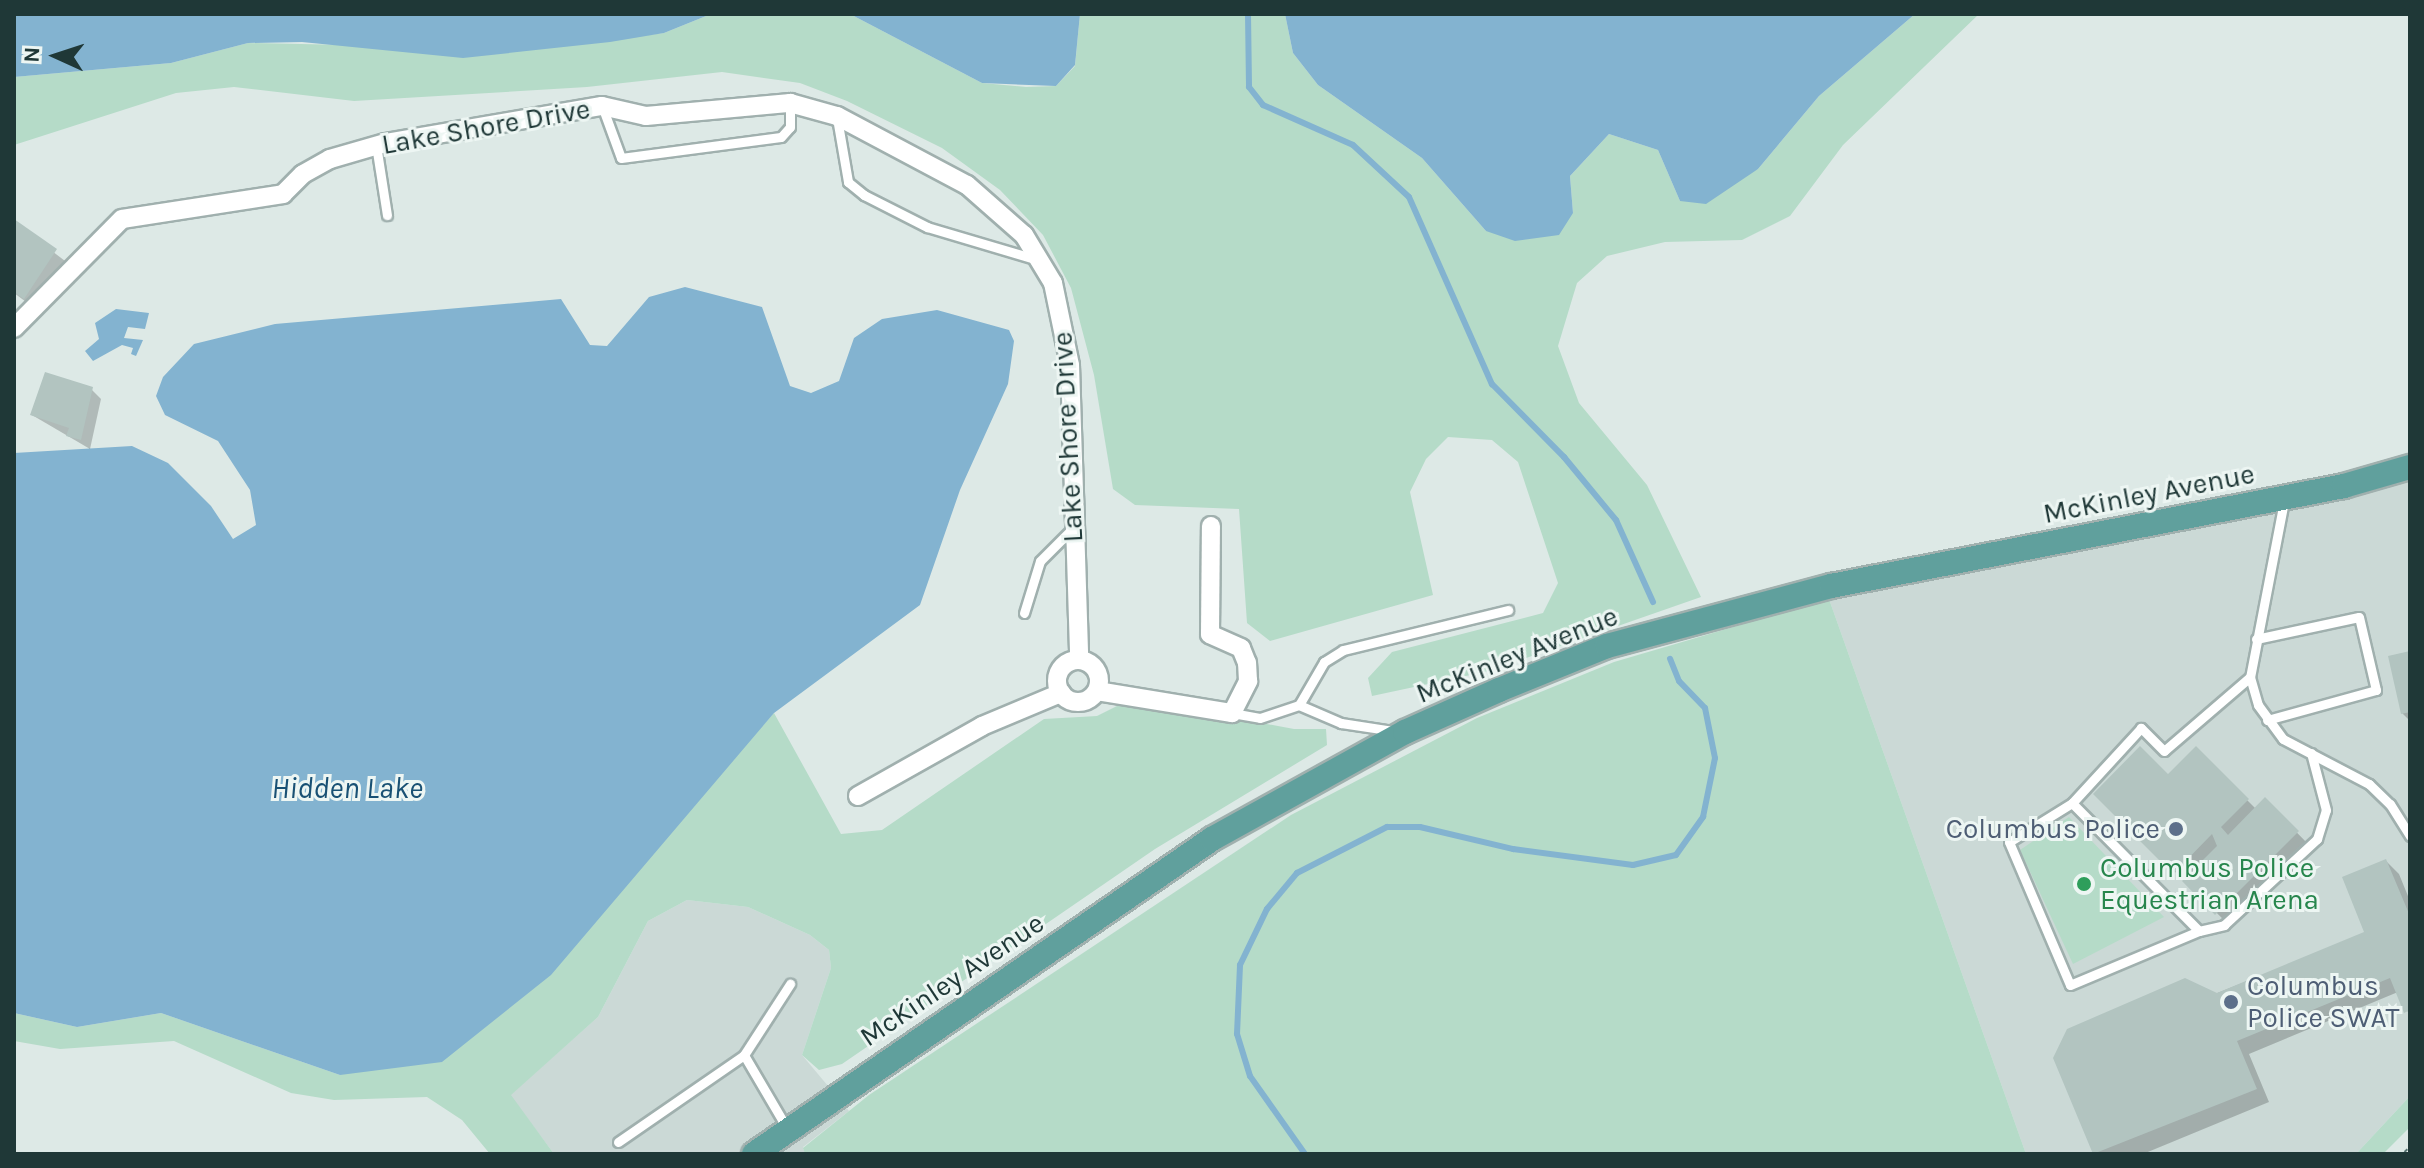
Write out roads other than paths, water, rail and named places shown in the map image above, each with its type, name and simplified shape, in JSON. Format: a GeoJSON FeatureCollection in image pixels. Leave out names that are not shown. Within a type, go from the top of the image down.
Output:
{"type":"FeatureCollection","features":[{"type":"Feature","properties":{"kind":"main road","name":"McKinley Avenue"},"geometry":{"type":"LineString","coordinates":[[771,1145],[1212,839],[1405,732],[1607,646],[1831,586],[2285,498],[2410,467]]}},
{"type":"Feature","properties":{"kind":"street","name":"Lake Shore Drive"},"geometry":{"type":"LineString","coordinates":[[14,328],[122,219],[283,194],[303,174],[330,159],[376,145],[602,106],[646,116],[790,103],[837,116],[967,185],[1005,215],[1042,261],[1062,311],[1070,365],[1079,659],[1097,670],[1097,691]]}},
{"type":"Feature","properties":{"kind":"street"},"geometry":{"type":"LineString","coordinates":[[858,796],[982,726],[1061,693],[1079,702],[1097,691],[1232,713],[1248,681],[1247,663],[1241,648],[1210,634],[1211,526]]}},
{"type":"Feature","properties":{"kind":"street"},"geometry":{"type":"LineString","coordinates":[[1061,693],[1059,670],[1079,659]]}},
{"type":"Feature","properties":{"kind":"lane"},"geometry":{"type":"LineString","coordinates":[[602,106],[621,158],[781,137],[790,127],[790,103]]}},
{"type":"Feature","properties":{"kind":"lane"},"geometry":{"type":"LineString","coordinates":[[837,116],[848,182],[864,195],[927,227],[1042,261]]}},
{"type":"Feature","properties":{"kind":"lane"},"geometry":{"type":"LineString","coordinates":[[376,145],[387,215]]}},
{"type":"Feature","properties":{"kind":"lane"},"geometry":{"type":"LineString","coordinates":[[2285,498],[2250,677],[2267,720],[2283,739],[2369,784],[2390,804],[2410,836]]}},
{"type":"Feature","properties":{"kind":"lane"},"geometry":{"type":"LineString","coordinates":[[1024,613],[1040,561],[1073,528]]}},
{"type":"Feature","properties":{"kind":"lane"},"geometry":{"type":"LineString","coordinates":[[1232,713],[1260,718],[1299,705],[1324,662],[1343,650],[1508,610]]}},
{"type":"Feature","properties":{"kind":"lane"},"geometry":{"type":"LineString","coordinates":[[2256,639],[2359,617],[2376,690],[2267,720]]}},
{"type":"Feature","properties":{"kind":"lane"},"geometry":{"type":"LineString","coordinates":[[2250,677],[2164,751],[2141,728],[2072,803],[2009,842],[2070,985],[2199,931],[2224,925],[2317,839],[2326,810],[2311,753]]}},
{"type":"Feature","properties":{"kind":"lane"},"geometry":{"type":"LineString","coordinates":[[1299,705],[1341,723],[1405,732]]}},
{"type":"Feature","properties":{"kind":"lane"},"geometry":{"type":"LineString","coordinates":[[2072,803],[2199,931]]}},
{"type":"Feature","properties":{"kind":"lane"},"geometry":{"type":"LineString","coordinates":[[618,1142],[744,1055],[790,984]]}},
{"type":"Feature","properties":{"kind":"lane"},"geometry":{"type":"LineString","coordinates":[[744,1055],[771,1145]]}},
{"type":"Feature","properties":{"kind":"water"},"geometry":{"type":"Polygon","coordinates":[[[14,14],[711,14],[664,33],[463,58],[302,42],[248,43],[171,63],[14,77],[14,14]]]}},
{"type":"Feature","properties":{"kind":"water"},"geometry":{"type":"Polygon","coordinates":[[[850,14],[1080,14],[1075,65],[1056,86],[982,83],[850,14]]]}},
{"type":"Feature","properties":{"kind":"water"},"geometry":{"type":"Polygon","coordinates":[[[1285,14],[1915,14],[1819,96],[1758,169],[1706,204],[1680,201],[1658,150],[1609,134],[1570,176],[1573,213],[1559,235],[1515,241],[1486,231],[1422,158],[1318,85],[1293,53],[1285,14]]]}},
{"type":"Feature","properties":{"kind":"water","name":"Hidden Lake"},"geometry":{"type":"Polygon","coordinates":[[[685,287],[762,307],[790,386],[811,393],[839,381],[854,338],[882,319],[937,310],[1009,330],[1014,341],[1008,384],[960,490],[920,605],[774,713],[551,975],[442,1062],[340,1075],[161,1013],[77,1027],[14,1013],[14,453],[132,446],[168,463],[211,506],[233,539],[256,525],[250,490],[218,441],[165,415],[156,396],[163,377],[194,344],[275,324],[561,299],[590,345],[607,346],[649,297],[685,287]]]}},
{"type":"Feature","properties":{"kind":"water"},"geometry":{"type":"Polygon","coordinates":[[[116,309],[149,313],[145,329],[128,327],[124,338],[143,340],[136,356],[131,354],[133,348],[122,345],[93,361],[85,351],[99,339],[95,323],[116,309]]]}},
{"type":"Feature","properties":{"kind":"waterway"},"geometry":{"type":"LineString","coordinates":[[1248,14],[1249,87],[1263,105],[1353,145],[1409,197],[1492,384],[1564,457],[1616,520],[1653,602]]}},
{"type":"Feature","properties":{"kind":"waterway"},"geometry":{"type":"LineString","coordinates":[[1305,1154],[1250,1076],[1237,1034],[1240,965],[1267,909],[1297,873],[1387,827],[1420,827],[1513,849],[1633,865],[1676,855],[1703,817],[1715,758],[1705,708],[1679,681],[1670,659]]}},
{"type":"Feature","properties":{"kind":"railway"},"geometry":{"type":"LineString","coordinates":[[2407,1154],[2410,1151]]}},
{"type":"Feature","properties":{"kind":"place","name":"Columbus Police"},"geometry":{"type":"Point","coordinates":[2176,829]}},
{"type":"Feature","properties":{"kind":"place","name":"Columbus Police Equestrian Arena"},"geometry":{"type":"Point","coordinates":[2084,884]}},
{"type":"Feature","properties":{"kind":"place","name":"Columbus Police SWAT"},"geometry":{"type":"Point","coordinates":[2231,1002]}}]}
